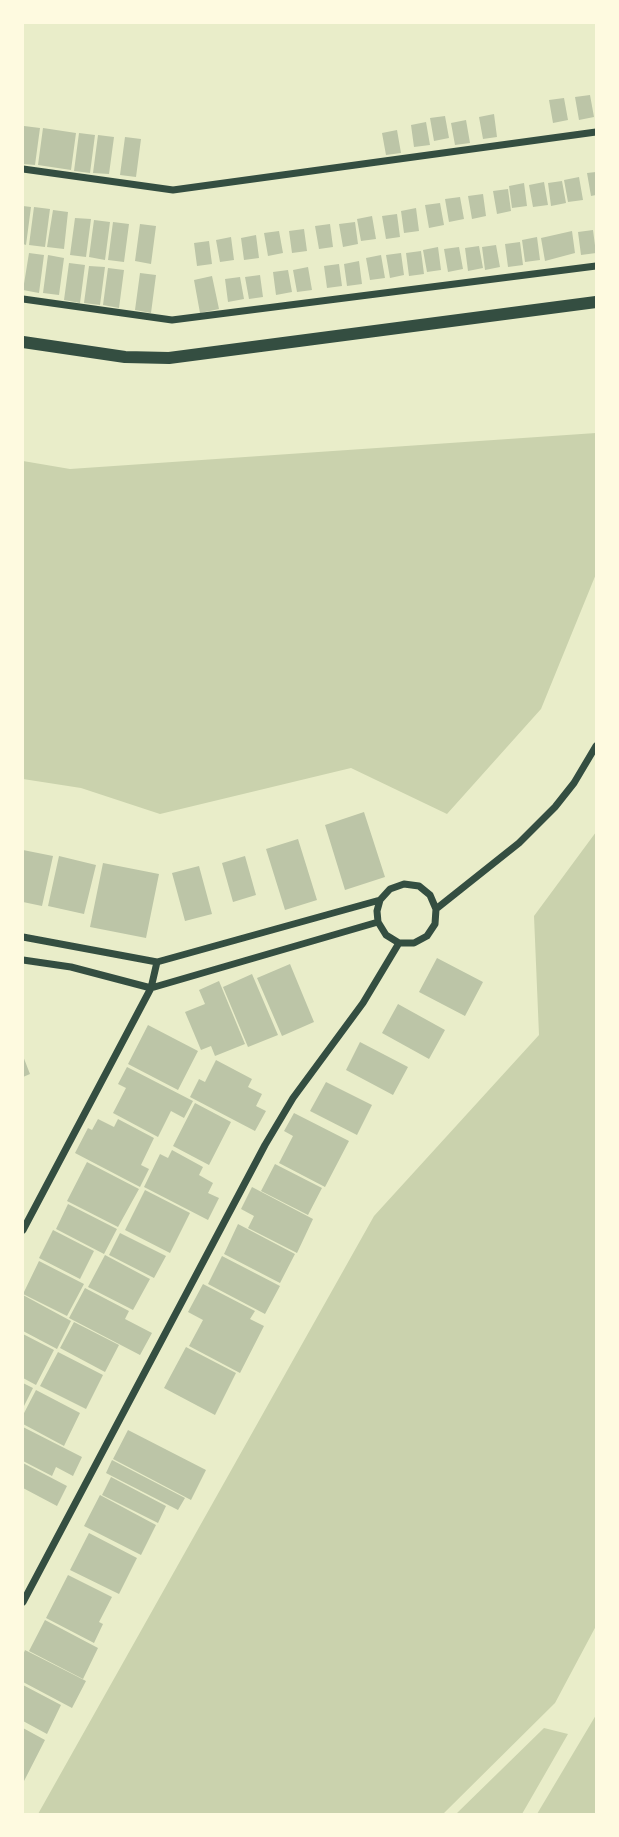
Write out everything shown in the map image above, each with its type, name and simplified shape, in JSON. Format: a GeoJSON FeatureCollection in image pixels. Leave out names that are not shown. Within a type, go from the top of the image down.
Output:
{"type":"FeatureCollection","features":[{"type":"Feature","properties":{"kind":"street"},"geometry":{"type":"LineString","coordinates":[[23,169],[173,190],[596,132]]}},
{"type":"Feature","properties":{"kind":"street"},"geometry":{"type":"LineString","coordinates":[[23,299],[172,320],[596,266]]}},
{"type":"Feature","properties":{"kind":"street"},"geometry":{"type":"LineString","coordinates":[[23,342],[125,357],[169,358],[596,302]]}},
{"type":"Feature","properties":{"kind":"street"},"geometry":{"type":"LineString","coordinates":[[436,909],[519,843],[555,807],[574,783],[596,746]]}},
{"type":"Feature","properties":{"kind":"street"},"geometry":{"type":"LineString","coordinates":[[404,884],[419,886],[430,895],[436,909],[435,924],[427,936],[414,943],[399,943],[386,935],[378,922],[380,900],[390,889],[404,884]]}},
{"type":"Feature","properties":{"kind":"street"},"geometry":{"type":"LineString","coordinates":[[23,937],[157,962],[380,900]]}},
{"type":"Feature","properties":{"kind":"street"},"geometry":{"type":"LineString","coordinates":[[23,960],[71,967],[151,988],[378,922]]}},
{"type":"Feature","properties":{"kind":"street"},"geometry":{"type":"LineString","coordinates":[[23,1602],[265,1145],[293,1098],[363,1003],[399,943]]}},
{"type":"Feature","properties":{"kind":"street"},"geometry":{"type":"LineString","coordinates":[[23,1230],[151,988],[157,962]]}},
{"type":"Feature","properties":{"kind":"green space"},"geometry":{"type":"Polygon","coordinates":[[[596,433],[596,574],[541,709],[447,814],[351,768],[160,814],[81,788],[23,779],[23,461],[70,469],[596,433]]]}},
{"type":"Feature","properties":{"kind":"green space"},"geometry":{"type":"Polygon","coordinates":[[[596,832],[596,1626],[555,1703],[443,1814],[38,1814],[374,1216],[539,1035],[534,916],[596,832]]]}},
{"type":"Feature","properties":{"kind":"green space"},"geometry":{"type":"Polygon","coordinates":[[[596,1715],[596,1814],[537,1814],[596,1715]]]}},
{"type":"Feature","properties":{"kind":"green space"},"geometry":{"type":"Polygon","coordinates":[[[544,1728],[568,1734],[522,1814],[456,1814],[544,1728]]]}},
{"type":"Feature","properties":{"kind":"building"},"geometry":{"type":"Polygon","coordinates":[[[590,95],[594,117],[579,120],[575,97],[590,95]]]}},
{"type":"Feature","properties":{"kind":"building"},"geometry":{"type":"Polygon","coordinates":[[[564,98],[568,120],[553,123],[549,100],[564,98]]]}},
{"type":"Feature","properties":{"kind":"building"},"geometry":{"type":"Polygon","coordinates":[[[494,114],[497,137],[483,139],[479,117],[494,114]]]}},
{"type":"Feature","properties":{"kind":"building"},"geometry":{"type":"Polygon","coordinates":[[[445,116],[449,138],[434,141],[430,118],[445,116]]]}},
{"type":"Feature","properties":{"kind":"building"},"geometry":{"type":"Polygon","coordinates":[[[466,120],[470,143],[455,145],[451,123],[466,120]]]}},
{"type":"Feature","properties":{"kind":"building"},"geometry":{"type":"Polygon","coordinates":[[[426,122],[430,145],[414,147],[411,125],[426,122]]]}},
{"type":"Feature","properties":{"kind":"building"},"geometry":{"type":"Polygon","coordinates":[[[24,126],[40,128],[35,165],[23,164],[24,126]]]}},
{"type":"Feature","properties":{"kind":"building"},"geometry":{"type":"Polygon","coordinates":[[[43,128],[76,133],[71,170],[38,165],[43,128]]]}},
{"type":"Feature","properties":{"kind":"building"},"geometry":{"type":"Polygon","coordinates":[[[397,130],[401,153],[386,155],[382,133],[397,130]]]}},
{"type":"Feature","properties":{"kind":"building"},"geometry":{"type":"Polygon","coordinates":[[[79,133],[95,135],[90,173],[74,171],[79,133]]]}},
{"type":"Feature","properties":{"kind":"building"},"geometry":{"type":"Polygon","coordinates":[[[98,135],[114,137],[109,174],[93,173],[98,135]]]}},
{"type":"Feature","properties":{"kind":"building"},"geometry":{"type":"Polygon","coordinates":[[[125,137],[141,139],[136,177],[120,175],[125,137]]]}},
{"type":"Feature","properties":{"kind":"building"},"geometry":{"type":"Polygon","coordinates":[[[596,172],[596,195],[591,196],[587,173],[596,172]]]}},
{"type":"Feature","properties":{"kind":"building"},"geometry":{"type":"Polygon","coordinates":[[[579,177],[583,200],[568,202],[564,180],[579,177]]]}},
{"type":"Feature","properties":{"kind":"building"},"geometry":{"type":"Polygon","coordinates":[[[562,181],[566,203],[551,206],[548,183],[562,181]]]}},
{"type":"Feature","properties":{"kind":"building"},"geometry":{"type":"Polygon","coordinates":[[[544,182],[548,205],[533,207],[529,185],[544,182]]]}},
{"type":"Feature","properties":{"kind":"building"},"geometry":{"type":"Polygon","coordinates":[[[524,183],[527,206],[512,208],[509,186],[524,183]]]}},
{"type":"Feature","properties":{"kind":"building"},"geometry":{"type":"Polygon","coordinates":[[[508,189],[511,211],[497,214],[493,191],[508,189]]]}},
{"type":"Feature","properties":{"kind":"building"},"geometry":{"type":"Polygon","coordinates":[[[483,194],[486,216],[472,219],[468,196],[483,194]]]}},
{"type":"Feature","properties":{"kind":"building"},"geometry":{"type":"Polygon","coordinates":[[[460,197],[464,219],[449,222],[445,199],[460,197]]]}},
{"type":"Feature","properties":{"kind":"building"},"geometry":{"type":"Polygon","coordinates":[[[440,203],[444,225],[429,228],[425,205],[440,203]]]}},
{"type":"Feature","properties":{"kind":"building"},"geometry":{"type":"Polygon","coordinates":[[[23,206],[31,207],[26,245],[23,244],[23,206]]]}},
{"type":"Feature","properties":{"kind":"building"},"geometry":{"type":"Polygon","coordinates":[[[34,207],[50,209],[45,247],[29,245],[34,207]]]}},
{"type":"Feature","properties":{"kind":"building"},"geometry":{"type":"Polygon","coordinates":[[[416,208],[419,231],[404,233],[401,211],[416,208]]]}},
{"type":"Feature","properties":{"kind":"building"},"geometry":{"type":"Polygon","coordinates":[[[53,210],[68,212],[64,249],[47,247],[53,210]]]}},
{"type":"Feature","properties":{"kind":"building"},"geometry":{"type":"Polygon","coordinates":[[[397,214],[400,237],[386,239],[382,216],[397,214]]]}},
{"type":"Feature","properties":{"kind":"building"},"geometry":{"type":"Polygon","coordinates":[[[372,216],[376,239],[361,241],[357,219],[372,216]]]}},
{"type":"Feature","properties":{"kind":"building"},"geometry":{"type":"Polygon","coordinates":[[[75,218],[91,219],[86,257],[70,255],[75,218]]]}},
{"type":"Feature","properties":{"kind":"building"},"geometry":{"type":"Polygon","coordinates":[[[94,220],[110,222],[105,260],[89,257],[94,220]]]}},
{"type":"Feature","properties":{"kind":"building"},"geometry":{"type":"Polygon","coordinates":[[[113,222],[129,224],[124,262],[108,260],[113,222]]]}},
{"type":"Feature","properties":{"kind":"building"},"geometry":{"type":"Polygon","coordinates":[[[355,222],[358,244],[343,247],[339,224],[355,222]]]}},
{"type":"Feature","properties":{"kind":"building"},"geometry":{"type":"Polygon","coordinates":[[[140,224],[156,226],[151,264],[135,261],[140,224]]]}},
{"type":"Feature","properties":{"kind":"building"},"geometry":{"type":"Polygon","coordinates":[[[330,224],[333,247],[319,249],[315,226],[330,224]]]}},
{"type":"Feature","properties":{"kind":"building"},"geometry":{"type":"Polygon","coordinates":[[[304,229],[307,251],[292,253],[289,231],[304,229]]]}},
{"type":"Feature","properties":{"kind":"building"},"geometry":{"type":"Polygon","coordinates":[[[593,230],[596,253],[581,255],[578,232],[593,230]]]}},
{"type":"Feature","properties":{"kind":"building"},"geometry":{"type":"Polygon","coordinates":[[[279,231],[283,253],[268,256],[264,233],[279,231]]]}},
{"type":"Feature","properties":{"kind":"building"},"geometry":{"type":"Polygon","coordinates":[[[572,231],[575,253],[545,261],[541,238],[572,231]]]}},
{"type":"Feature","properties":{"kind":"building"},"geometry":{"type":"Polygon","coordinates":[[[256,235],[259,258],[244,260],[241,238],[256,235]]]}},
{"type":"Feature","properties":{"kind":"building"},"geometry":{"type":"Polygon","coordinates":[[[231,237],[234,260],[220,262],[216,240],[231,237]]]}},
{"type":"Feature","properties":{"kind":"building"},"geometry":{"type":"Polygon","coordinates":[[[537,237],[540,260],[525,262],[522,240],[537,237]]]}},
{"type":"Feature","properties":{"kind":"building"},"geometry":{"type":"Polygon","coordinates":[[[209,241],[212,264],[197,266],[194,243],[209,241]]]}},
{"type":"Feature","properties":{"kind":"building"},"geometry":{"type":"Polygon","coordinates":[[[520,242],[523,265],[508,267],[505,244],[520,242]]]}},
{"type":"Feature","properties":{"kind":"building"},"geometry":{"type":"Polygon","coordinates":[[[496,245],[500,267],[485,270],[482,247],[496,245]]]}},
{"type":"Feature","properties":{"kind":"building"},"geometry":{"type":"Polygon","coordinates":[[[479,246],[483,268],[468,271],[465,248],[479,246]]]}},
{"type":"Feature","properties":{"kind":"building"},"geometry":{"type":"Polygon","coordinates":[[[438,247],[441,270],[427,272],[423,250],[438,247]]]}},
{"type":"Feature","properties":{"kind":"building"},"geometry":{"type":"Polygon","coordinates":[[[459,247],[463,269],[448,272],[444,249],[459,247]]]}},
{"type":"Feature","properties":{"kind":"building"},"geometry":{"type":"Polygon","coordinates":[[[421,251],[424,274],[409,276],[406,253],[421,251]]]}},
{"type":"Feature","properties":{"kind":"building"},"geometry":{"type":"Polygon","coordinates":[[[29,253],[44,255],[39,293],[23,290],[29,253]]]}},
{"type":"Feature","properties":{"kind":"building"},"geometry":{"type":"Polygon","coordinates":[[[401,253],[404,275],[390,278],[386,255],[401,253]]]}},
{"type":"Feature","properties":{"kind":"building"},"geometry":{"type":"Polygon","coordinates":[[[48,255],[64,258],[59,295],[43,293],[48,255]]]}},
{"type":"Feature","properties":{"kind":"building"},"geometry":{"type":"Polygon","coordinates":[[[381,255],[385,278],[370,280],[366,258],[381,255]]]}},
{"type":"Feature","properties":{"kind":"building"},"geometry":{"type":"Polygon","coordinates":[[[359,261],[362,284],[347,286],[344,264],[359,261]]]}},
{"type":"Feature","properties":{"kind":"building"},"geometry":{"type":"Polygon","coordinates":[[[69,263],[85,265],[80,303],[64,300],[69,263]]]}},
{"type":"Feature","properties":{"kind":"building"},"geometry":{"type":"Polygon","coordinates":[[[339,264],[342,286],[327,288],[324,266],[339,264]]]}},
{"type":"Feature","properties":{"kind":"building"},"geometry":{"type":"Polygon","coordinates":[[[89,266],[105,267],[100,305],[84,303],[89,266]]]}},
{"type":"Feature","properties":{"kind":"building"},"geometry":{"type":"Polygon","coordinates":[[[308,267],[312,290],[297,292],[293,270],[308,267]]]}},
{"type":"Feature","properties":{"kind":"building"},"geometry":{"type":"Polygon","coordinates":[[[108,268],[124,270],[119,308],[103,305],[108,268]]]}},
{"type":"Feature","properties":{"kind":"building"},"geometry":{"type":"Polygon","coordinates":[[[288,270],[292,292],[276,295],[273,272],[288,270]]]}},
{"type":"Feature","properties":{"kind":"building"},"geometry":{"type":"Polygon","coordinates":[[[140,273],[156,275],[151,313],[135,310],[140,273]]]}},
{"type":"Feature","properties":{"kind":"building"},"geometry":{"type":"Polygon","coordinates":[[[260,275],[263,297],[249,299],[245,277],[260,275]]]}},
{"type":"Feature","properties":{"kind":"building"},"geometry":{"type":"Polygon","coordinates":[[[212,276],[219,309],[200,313],[194,280],[212,276]]]}},
{"type":"Feature","properties":{"kind":"building"},"geometry":{"type":"Polygon","coordinates":[[[240,277],[244,299],[228,302],[225,279],[240,277]]]}},
{"type":"Feature","properties":{"kind":"building"},"geometry":{"type":"Polygon","coordinates":[[[364,812],[385,877],[345,890],[325,825],[364,812]]]}},
{"type":"Feature","properties":{"kind":"building"},"geometry":{"type":"Polygon","coordinates":[[[298,839],[317,900],[285,910],[266,849],[298,839]]]}},
{"type":"Feature","properties":{"kind":"building"},"geometry":{"type":"Polygon","coordinates":[[[23,850],[53,856],[42,906],[23,902],[23,850]]]}},
{"type":"Feature","properties":{"kind":"building"},"geometry":{"type":"Polygon","coordinates":[[[59,856],[96,865],[84,914],[48,906],[59,856]]]}},
{"type":"Feature","properties":{"kind":"building"},"geometry":{"type":"Polygon","coordinates":[[[245,856],[256,895],[233,902],[222,863],[245,856]]]}},
{"type":"Feature","properties":{"kind":"building"},"geometry":{"type":"Polygon","coordinates":[[[103,863],[159,874],[146,938],[90,927],[103,863]]]}},
{"type":"Feature","properties":{"kind":"building"},"geometry":{"type":"Polygon","coordinates":[[[199,866],[212,914],[185,921],[172,873],[199,866]]]}},
{"type":"Feature","properties":{"kind":"building"},"geometry":{"type":"Polygon","coordinates":[[[437,958],[483,982],[465,1016],[419,992],[437,958]]]}},
{"type":"Feature","properties":{"kind":"building"},"geometry":{"type":"Polygon","coordinates":[[[290,964],[314,1022],[282,1036],[257,978],[290,964]]]}},
{"type":"Feature","properties":{"kind":"building"},"geometry":{"type":"Polygon","coordinates":[[[252,974],[278,1035],[248,1047],[223,987],[252,974]]]}},
{"type":"Feature","properties":{"kind":"building"},"geometry":{"type":"Polygon","coordinates":[[[219,981],[245,1044],[215,1056],[211,1046],[201,1050],[185,1012],[205,1004],[199,990],[219,981]]]}},
{"type":"Feature","properties":{"kind":"building"},"geometry":{"type":"Polygon","coordinates":[[[398,1004],[445,1030],[429,1059],[382,1033],[398,1004]]]}},
{"type":"Feature","properties":{"kind":"building"},"geometry":{"type":"Polygon","coordinates":[[[148,1025],[198,1051],[178,1090],[128,1064],[148,1025]]]}},
{"type":"Feature","properties":{"kind":"building"},"geometry":{"type":"Polygon","coordinates":[[[360,1042],[408,1067],[393,1095],[346,1070],[360,1042]]]}},
{"type":"Feature","properties":{"kind":"building"},"geometry":{"type":"Polygon","coordinates":[[[23,1056],[30,1074],[23,1077],[23,1056]]]}},
{"type":"Feature","properties":{"kind":"building"},"geometry":{"type":"Polygon","coordinates":[[[216,1060],[252,1079],[248,1087],[262,1094],[256,1106],[266,1111],[255,1131],[190,1097],[199,1079],[205,1082],[216,1060]]]}},
{"type":"Feature","properties":{"kind":"building"},"geometry":{"type":"Polygon","coordinates":[[[127,1067],[193,1101],[184,1118],[171,1111],[158,1137],[113,1113],[126,1088],[118,1084],[127,1067]]]}},
{"type":"Feature","properties":{"kind":"building"},"geometry":{"type":"Polygon","coordinates":[[[326,1082],[372,1105],[357,1135],[310,1111],[326,1082]]]}},
{"type":"Feature","properties":{"kind":"building"},"geometry":{"type":"Polygon","coordinates":[[[195,1103],[231,1122],[209,1165],[173,1146],[195,1103]]]}},
{"type":"Feature","properties":{"kind":"building"},"geometry":{"type":"Polygon","coordinates":[[[294,1113],[349,1141],[325,1187],[279,1163],[293,1136],[284,1131],[294,1113]]]}},
{"type":"Feature","properties":{"kind":"building"},"geometry":{"type":"Polygon","coordinates":[[[98,1119],[114,1127],[118,1119],[154,1138],[141,1165],[149,1169],[140,1187],[75,1153],[88,1128],[92,1130],[98,1119]]]}},
{"type":"Feature","properties":{"kind":"building"},"geometry":{"type":"Polygon","coordinates":[[[172,1150],[203,1167],[199,1175],[213,1183],[208,1193],[219,1198],[208,1220],[144,1187],[160,1154],[168,1158],[172,1150]]]}},
{"type":"Feature","properties":{"kind":"building"},"geometry":{"type":"Polygon","coordinates":[[[87,1162],[139,1189],[118,1227],[67,1201],[87,1162]]]}},
{"type":"Feature","properties":{"kind":"building"},"geometry":{"type":"Polygon","coordinates":[[[275,1164],[322,1188],[308,1215],[261,1191],[275,1164]]]}},
{"type":"Feature","properties":{"kind":"building"},"geometry":{"type":"Polygon","coordinates":[[[252,1187],[313,1219],[297,1253],[248,1228],[254,1216],[241,1209],[252,1187]]]}},
{"type":"Feature","properties":{"kind":"building"},"geometry":{"type":"Polygon","coordinates":[[[145,1190],[190,1213],[170,1253],[125,1230],[145,1190]]]}},
{"type":"Feature","properties":{"kind":"building"},"geometry":{"type":"Polygon","coordinates":[[[68,1204],[117,1229],[104,1254],[56,1229],[68,1204]]]}},
{"type":"Feature","properties":{"kind":"building"},"geometry":{"type":"Polygon","coordinates":[[[238,1224],[295,1254],[280,1283],[224,1254],[238,1224]]]}},
{"type":"Feature","properties":{"kind":"building"},"geometry":{"type":"Polygon","coordinates":[[[53,1230],[94,1251],[80,1279],[39,1258],[53,1230]]]}},
{"type":"Feature","properties":{"kind":"building"},"geometry":{"type":"Polygon","coordinates":[[[120,1233],[166,1256],[154,1278],[109,1255],[120,1233]]]}},
{"type":"Feature","properties":{"kind":"building"},"geometry":{"type":"Polygon","coordinates":[[[105,1255],[150,1279],[133,1310],[88,1287],[105,1255]]]}},
{"type":"Feature","properties":{"kind":"building"},"geometry":{"type":"Polygon","coordinates":[[[222,1256],[280,1286],[265,1314],[208,1284],[222,1256]]]}},
{"type":"Feature","properties":{"kind":"building"},"geometry":{"type":"Polygon","coordinates":[[[39,1261],[84,1284],[67,1316],[23,1294],[39,1261]]]}},
{"type":"Feature","properties":{"kind":"building"},"geometry":{"type":"Polygon","coordinates":[[[203,1284],[255,1311],[250,1319],[264,1326],[240,1373],[189,1346],[203,1320],[188,1312],[203,1284]]]}},
{"type":"Feature","properties":{"kind":"building"},"geometry":{"type":"Polygon","coordinates":[[[85,1288],[129,1311],[125,1319],[152,1333],[140,1355],[69,1318],[85,1288]]]}},
{"type":"Feature","properties":{"kind":"building"},"geometry":{"type":"Polygon","coordinates":[[[23,1295],[71,1321],[57,1349],[23,1331],[23,1295]]]}},
{"type":"Feature","properties":{"kind":"building"},"geometry":{"type":"Polygon","coordinates":[[[74,1322],[119,1345],[105,1372],[60,1348],[74,1322]]]}},
{"type":"Feature","properties":{"kind":"building"},"geometry":{"type":"Polygon","coordinates":[[[23,1334],[54,1350],[36,1385],[23,1378],[23,1334]]]}},
{"type":"Feature","properties":{"kind":"building"},"geometry":{"type":"Polygon","coordinates":[[[186,1347],[236,1373],[215,1415],[164,1388],[186,1347]]]}},
{"type":"Feature","properties":{"kind":"building"},"geometry":{"type":"Polygon","coordinates":[[[58,1352],[103,1375],[86,1409],[40,1386],[58,1352]]]}},
{"type":"Feature","properties":{"kind":"building"},"geometry":{"type":"Polygon","coordinates":[[[23,1383],[33,1388],[23,1408],[23,1383]]]}},
{"type":"Feature","properties":{"kind":"building"},"geometry":{"type":"Polygon","coordinates":[[[36,1390],[80,1413],[64,1446],[23,1424],[23,1415],[36,1390]]]}},
{"type":"Feature","properties":{"kind":"building"},"geometry":{"type":"Polygon","coordinates":[[[23,1427],[82,1457],[73,1476],[56,1467],[52,1476],[23,1461],[23,1427]]]}},
{"type":"Feature","properties":{"kind":"building"},"geometry":{"type":"Polygon","coordinates":[[[128,1430],[206,1470],[191,1500],[113,1459],[128,1430]]]}},
{"type":"Feature","properties":{"kind":"building"},"geometry":{"type":"Polygon","coordinates":[[[112,1460],[185,1498],[178,1510],[106,1473],[112,1460]]]}},
{"type":"Feature","properties":{"kind":"building"},"geometry":{"type":"Polygon","coordinates":[[[23,1463],[67,1486],[57,1506],[23,1488],[23,1463]]]}},
{"type":"Feature","properties":{"kind":"building"},"geometry":{"type":"Polygon","coordinates":[[[111,1477],[166,1506],[158,1523],[102,1495],[111,1477]]]}},
{"type":"Feature","properties":{"kind":"building"},"geometry":{"type":"Polygon","coordinates":[[[100,1495],[156,1525],[141,1555],[84,1526],[100,1495]]]}},
{"type":"Feature","properties":{"kind":"building"},"geometry":{"type":"Polygon","coordinates":[[[89,1533],[137,1558],[119,1594],[70,1570],[89,1533]]]}},
{"type":"Feature","properties":{"kind":"building"},"geometry":{"type":"Polygon","coordinates":[[[68,1575],[112,1597],[99,1622],[103,1624],[94,1643],[46,1618],[68,1575]]]}},
{"type":"Feature","properties":{"kind":"building"},"geometry":{"type":"Polygon","coordinates":[[[45,1620],[98,1648],[83,1679],[29,1651],[45,1620]]]}},
{"type":"Feature","properties":{"kind":"building"},"geometry":{"type":"Polygon","coordinates":[[[25,1650],[86,1681],[72,1708],[23,1682],[25,1650]]]}},
{"type":"Feature","properties":{"kind":"building"},"geometry":{"type":"Polygon","coordinates":[[[23,1685],[61,1705],[47,1734],[23,1721],[23,1685]]]}},
{"type":"Feature","properties":{"kind":"building"},"geometry":{"type":"Polygon","coordinates":[[[23,1728],[45,1740],[23,1783],[23,1728]]]}}]}
